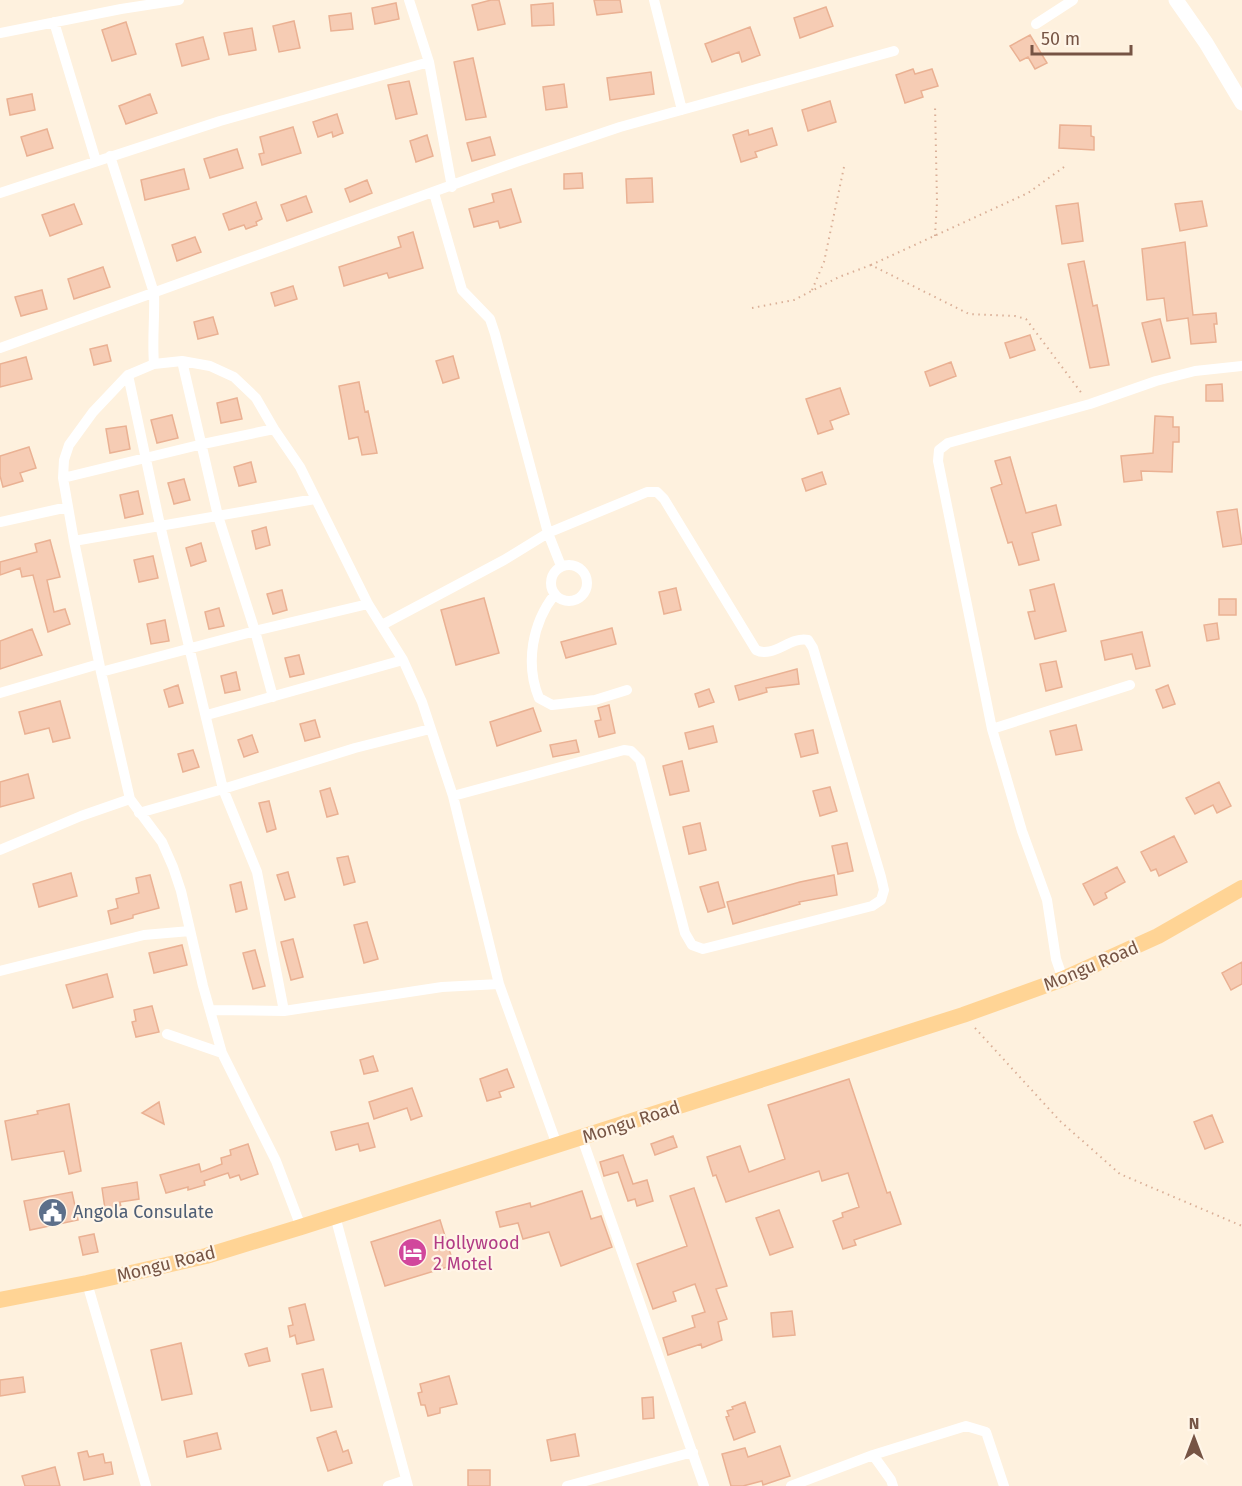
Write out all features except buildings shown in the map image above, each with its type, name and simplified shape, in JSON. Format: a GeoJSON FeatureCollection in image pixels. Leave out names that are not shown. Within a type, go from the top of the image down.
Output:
{"type":"FeatureCollection","features":[{"type":"Feature","properties":{"kind":"main road","name":"Mongu Road"},"geometry":{"type":"LineString","coordinates":[[0,1300],[206,1256],[963,1016],[1064,979],[1158,936],[1242,888]]}},
{"type":"Feature","properties":{"kind":"street"},"geometry":{"type":"LineString","coordinates":[[0,33],[179,0]]}},
{"type":"Feature","properties":{"kind":"street"},"geometry":{"type":"LineString","coordinates":[[409,0],[429,62],[452,187]]}},
{"type":"Feature","properties":{"kind":"street"},"geometry":{"type":"LineString","coordinates":[[654,0],[682,110]]}},
{"type":"Feature","properties":{"kind":"street"},"geometry":{"type":"LineString","coordinates":[[1036,24],[1073,0]]}},
{"type":"Feature","properties":{"kind":"street"},"geometry":{"type":"LineString","coordinates":[[1176,0],[1206,43],[1242,103]]}},
{"type":"Feature","properties":{"kind":"street"},"geometry":{"type":"LineString","coordinates":[[54,22],[96,161]]}},
{"type":"Feature","properties":{"kind":"street"},"geometry":{"type":"LineString","coordinates":[[0,348],[620,127],[894,51]]}},
{"type":"Feature","properties":{"kind":"street"},"geometry":{"type":"LineString","coordinates":[[0,193],[220,121],[429,62]]}},
{"type":"Feature","properties":{"kind":"street"},"geometry":{"type":"LineString","coordinates":[[110,156],[154,292],[155,316],[152,332],[154,363]]}},
{"type":"Feature","properties":{"kind":"street"},"geometry":{"type":"LineString","coordinates":[[434,193],[462,290],[490,319],[548,533],[561,566]]}},
{"type":"Feature","properties":{"kind":"street"},"geometry":{"type":"LineString","coordinates":[[182,361],[218,516],[255,631],[273,697]]}},
{"type":"Feature","properties":{"kind":"street"},"geometry":{"type":"LineString","coordinates":[[301,1227],[276,1161],[222,1053],[173,867],[162,842],[130,799],[100,668],[63,478],[64,460],[69,445],[93,412],[128,375],[154,363],[182,361],[210,366],[234,377],[256,398],[300,467],[368,604],[403,660],[422,702],[453,796],[499,984],[557,1145]]}},
{"type":"Feature","properties":{"kind":"street"},"geometry":{"type":"LineString","coordinates":[[1064,979],[1056,959],[1047,900],[1022,831],[992,729],[938,461],[939,450],[948,443],[1090,405],[1156,381],[1195,370],[1242,366]]}},
{"type":"Feature","properties":{"kind":"street"},"geometry":{"type":"LineString","coordinates":[[128,375],[160,525],[223,789],[257,872],[284,1011]]}},
{"type":"Feature","properties":{"kind":"street"},"geometry":{"type":"LineString","coordinates":[[63,478],[274,429]]}},
{"type":"Feature","properties":{"kind":"street"},"geometry":{"type":"LineString","coordinates":[[382,625],[504,560],[548,533],[647,492],[657,492],[664,499],[756,650],[762,653],[769,652],[801,639],[808,640],[813,648],[884,890],[881,900],[872,906],[703,949],[692,945],[685,933],[640,760],[631,751],[624,750],[453,796]]}},
{"type":"Feature","properties":{"kind":"street"},"geometry":{"type":"LineString","coordinates":[[74,541],[315,499]]}},
{"type":"Feature","properties":{"kind":"street"},"geometry":{"type":"LineString","coordinates":[[0,522],[68,507]]}},
{"type":"Feature","properties":{"kind":"street"},"geometry":{"type":"LineString","coordinates":[[576,565],[582,569],[588,583],[582,596],[568,601],[555,594],[551,587],[551,579],[561,566],[576,565]]}},
{"type":"Feature","properties":{"kind":"street"},"geometry":{"type":"LineString","coordinates":[[555,594],[543,609],[536,628],[532,670],[534,687],[539,698],[552,705],[595,700],[627,690]]}},
{"type":"Feature","properties":{"kind":"street"},"geometry":{"type":"LineString","coordinates":[[0,693],[368,604]]}},
{"type":"Feature","properties":{"kind":"street"},"geometry":{"type":"LineString","coordinates":[[207,715],[403,660]]}},
{"type":"Feature","properties":{"kind":"street"},"geometry":{"type":"LineString","coordinates":[[992,729],[1130,685]]}},
{"type":"Feature","properties":{"kind":"street"},"geometry":{"type":"LineString","coordinates":[[140,813],[355,748],[430,729]]}},
{"type":"Feature","properties":{"kind":"street"},"geometry":{"type":"LineString","coordinates":[[0,850],[81,816],[130,799]]}},
{"type":"Feature","properties":{"kind":"street"},"geometry":{"type":"LineString","coordinates":[[0,971],[144,935],[190,931]]}},
{"type":"Feature","properties":{"kind":"street"},"geometry":{"type":"LineString","coordinates":[[210,1010],[284,1011],[442,987],[499,984]]}},
{"type":"Feature","properties":{"kind":"street"},"geometry":{"type":"LineString","coordinates":[[167,1034],[222,1053]]}},
{"type":"Feature","properties":{"kind":"street"},"geometry":{"type":"LineString","coordinates":[[582,1138],[704,1486]]}},
{"type":"Feature","properties":{"kind":"street"},"geometry":{"type":"LineString","coordinates":[[335,1216],[407,1483],[388,1486]]}},
{"type":"Feature","properties":{"kind":"street"},"geometry":{"type":"LineString","coordinates":[[87,1283],[146,1486]]}},
{"type":"Feature","properties":{"kind":"street"},"geometry":{"type":"LineString","coordinates":[[791,1486],[873,1455],[966,1426],[986,1432],[1004,1486]]}},
{"type":"Feature","properties":{"kind":"street"},"geometry":{"type":"LineString","coordinates":[[567,1486],[602,1482],[693,1452]]}},
{"type":"Feature","properties":{"kind":"street"},"geometry":{"type":"LineString","coordinates":[[873,1455],[891,1479],[893,1486]]}},
{"type":"Feature","properties":{"kind":"path"},"geometry":{"type":"LineString","coordinates":[[935,105],[937,202],[935,236]]}},
{"type":"Feature","properties":{"kind":"path"},"geometry":{"type":"LineString","coordinates":[[812,290],[824,261],[844,166]]}},
{"type":"Feature","properties":{"kind":"path"},"geometry":{"type":"LineString","coordinates":[[752,308],[794,300],[839,277],[871,266],[1028,193],[1064,167]]}},
{"type":"Feature","properties":{"kind":"path"},"geometry":{"type":"LineString","coordinates":[[871,266],[969,314],[1015,316],[1026,320],[1090,405]]}},
{"type":"Feature","properties":{"kind":"path"},"geometry":{"type":"LineString","coordinates":[[963,1016],[1060,1121],[1120,1174],[1242,1226]]}},
{"type":"Feature","properties":{"kind":"place","name":"Angola Consulate"},"geometry":{"type":"Point","coordinates":[52,1212]}},
{"type":"Feature","properties":{"kind":"place","name":"Hollywood 2 Motel"},"geometry":{"type":"Point","coordinates":[412,1253]}}]}
